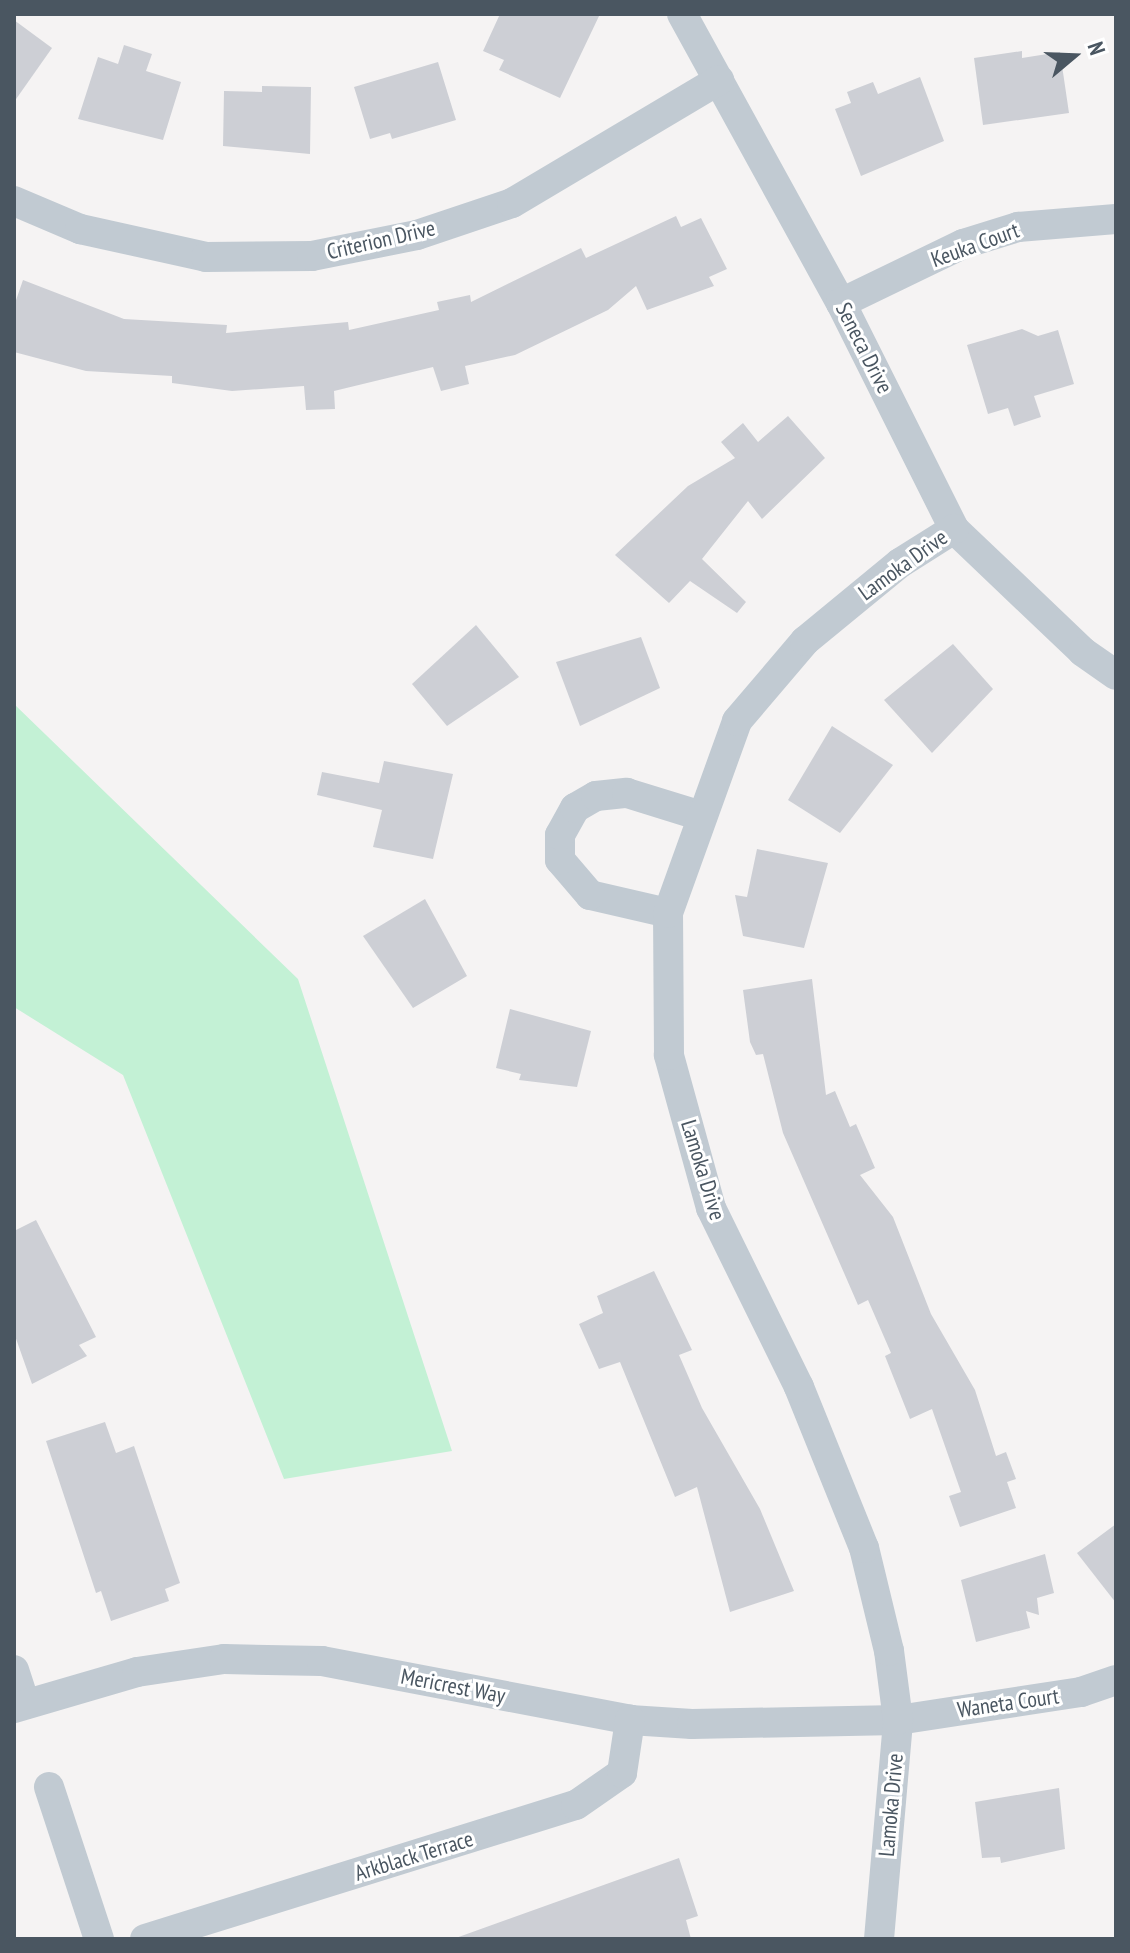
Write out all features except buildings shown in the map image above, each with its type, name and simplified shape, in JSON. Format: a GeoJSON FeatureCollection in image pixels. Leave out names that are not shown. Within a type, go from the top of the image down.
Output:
{"type":"FeatureCollection","features":[{"type":"Feature","properties":{"kind":"street","name":"Seneca Drive"},"geometry":{"type":"LineString","coordinates":[[682,14],[841,303],[954,529],[1083,652],[1116,675]]}},
{"type":"Feature","properties":{"kind":"street","name":"Criterion Drive"},"geometry":{"type":"LineString","coordinates":[[14,201],[80,229],[206,257],[312,256],[417,235],[512,203],[719,80]]}},
{"type":"Feature","properties":{"kind":"street","name":"Keuka Court"},"geometry":{"type":"LineString","coordinates":[[841,303],[963,244],[1018,227],[1116,219]]}},
{"type":"Feature","properties":{"kind":"street","name":"Lamoka Drive"},"geometry":{"type":"LineString","coordinates":[[879,1939],[898,1720],[889,1651],[864,1548],[799,1387],[711,1208],[669,1055],[668,913],[698,815],[737,721],[805,641],[900,563],[954,529]]}},
{"type":"Feature","properties":{"kind":"street","name":"Seneca Drive"},"geometry":{"type":"LineString","coordinates":[[1083,652],[1116,662]]}},
{"type":"Feature","properties":{"kind":"street"},"geometry":{"type":"LineString","coordinates":[[668,913],[590,895],[560,860],[560,835],[575,808],[596,796],[627,793],[698,815]]}},
{"type":"Feature","properties":{"kind":"street","name":"Mericrest Way"},"geometry":{"type":"LineString","coordinates":[[20,1706],[137,1672],[195,1663],[322,1661],[630,1720],[898,1720]]}},
{"type":"Feature","properties":{"kind":"street"},"geometry":{"type":"LineString","coordinates":[[14,1670],[20,1706]]}},
{"type":"Feature","properties":{"kind":"street","name":"Waneta Court"},"geometry":{"type":"LineString","coordinates":[[898,1720],[1081,1692],[1116,1680]]}},
{"type":"Feature","properties":{"kind":"street","name":"Arkblack Terrace"},"geometry":{"type":"LineString","coordinates":[[145,1939],[576,1805],[622,1773],[630,1720]]}},
{"type":"Feature","properties":{"kind":"street"},"geometry":{"type":"LineString","coordinates":[[49,1787],[99,1939]]}},
{"type":"Feature","properties":{"kind":"green space"},"geometry":{"type":"Polygon","coordinates":[[[14,704],[298,979],[452,1451],[284,1479],[123,1075],[14,1007],[14,704]]]}}]}
